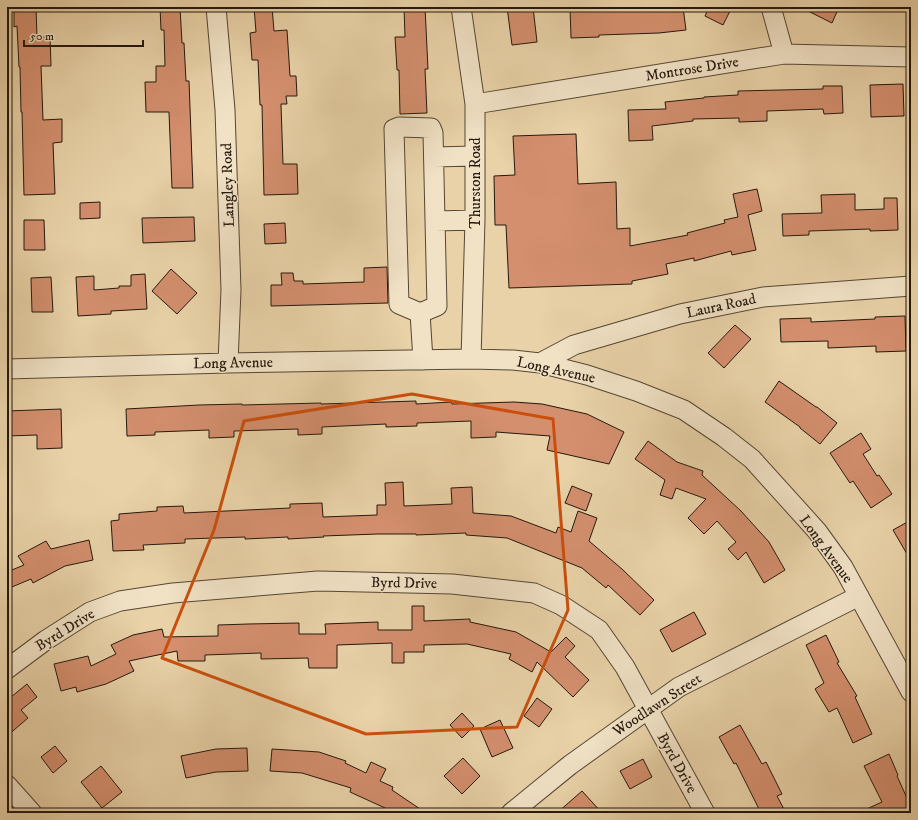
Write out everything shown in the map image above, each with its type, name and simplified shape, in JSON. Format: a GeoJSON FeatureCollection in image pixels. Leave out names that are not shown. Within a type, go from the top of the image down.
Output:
{"type":"FeatureCollection","features":[{"type":"Feature","properties":{"kind":"street","name":"Langley Road"},"geometry":{"type":"LineString","coordinates":[[216,7],[225,110],[231,290],[228,363]]}},
{"type":"Feature","properties":{"kind":"street","name":"Thurston Road"},"geometry":{"type":"LineString","coordinates":[[461,7],[475,104],[476,220],[471,359]]}},
{"type":"Feature","properties":{"kind":"street"},"geometry":{"type":"LineString","coordinates":[[771,7],[784,54]]}},
{"type":"Feature","properties":{"kind":"street","name":"Montrose Drive"},"geometry":{"type":"LineString","coordinates":[[475,104],[784,54],[911,57]]}},
{"type":"Feature","properties":{"kind":"street"},"geometry":{"type":"LineString","coordinates":[[398,127],[430,128],[433,133],[434,157],[437,306],[420,313],[399,304],[394,129],[398,127]]}},
{"type":"Feature","properties":{"kind":"street"},"geometry":{"type":"LineString","coordinates":[[434,157],[475,156]]}},
{"type":"Feature","properties":{"kind":"street"},"geometry":{"type":"LineString","coordinates":[[435,221],[476,220]]}},
{"type":"Feature","properties":{"kind":"street","name":"Laura Road"},"geometry":{"type":"LineString","coordinates":[[540,363],[574,345],[688,313],[763,298],[911,286]]}},
{"type":"Feature","properties":{"kind":"street"},"geometry":{"type":"LineString","coordinates":[[420,313],[423,360]]}},
{"type":"Feature","properties":{"kind":"street","name":"Long Avenue"},"geometry":{"type":"LineString","coordinates":[[7,369],[228,363],[471,359],[513,360],[540,363],[587,375],[636,391],[684,410],[724,437],[752,459],[817,531],[843,568],[911,692]]}},
{"type":"Feature","properties":{"kind":"street","name":"Byrd Drive"},"geometry":{"type":"LineString","coordinates":[[7,669],[46,640],[90,612],[120,600],[173,593],[318,581],[452,584],[534,593],[561,605],[599,630],[625,667],[705,813]]}},
{"type":"Feature","properties":{"kind":"street","name":"Woodlawn Street"},"geometry":{"type":"LineString","coordinates":[[511,813],[570,764],[679,687],[859,596]]}},
{"type":"Feature","properties":{"kind":"street"},"geometry":{"type":"LineString","coordinates":[[7,785],[32,813]]}},
{"type":"Feature","properties":{"kind":"highlighted area"},"geometry":{"type":"Polygon","coordinates":[[[412,394],[553,419],[568,610],[517,727],[366,734],[162,658],[214,530],[244,421],[412,394]]]}},
{"type":"Feature","properties":{"kind":"building"},"geometry":{"type":"Polygon","coordinates":[[[14,7],[36,7],[37,37],[50,37],[51,66],[41,66],[43,120],[62,119],[62,142],[53,143],[55,194],[24,195],[20,67],[17,26],[14,27],[14,7]]]}},
{"type":"Feature","properties":{"kind":"building"},"geometry":{"type":"Polygon","coordinates":[[[160,7],[180,7],[186,81],[189,81],[193,188],[172,188],[169,112],[146,112],[145,82],[156,82],[156,66],[165,66],[164,30],[161,30],[160,7]]]}},
{"type":"Feature","properties":{"kind":"building"},"geometry":{"type":"Polygon","coordinates":[[[254,7],[272,7],[274,31],[287,30],[290,76],[296,76],[297,96],[286,96],[287,104],[281,104],[283,164],[297,164],[298,194],[264,195],[262,105],[260,105],[258,60],[252,60],[250,33],[256,32],[254,7]]]}},
{"type":"Feature","properties":{"kind":"building"},"geometry":{"type":"Polygon","coordinates":[[[404,7],[425,7],[428,69],[425,69],[427,113],[400,114],[399,70],[397,70],[395,37],[405,37],[404,7]]]}},
{"type":"Feature","properties":{"kind":"building"},"geometry":{"type":"Polygon","coordinates":[[[507,7],[533,7],[537,42],[512,45],[507,7]]]}},
{"type":"Feature","properties":{"kind":"building"},"geometry":{"type":"Polygon","coordinates":[[[570,7],[683,7],[686,30],[571,38],[570,7]]]}},
{"type":"Feature","properties":{"kind":"building"},"geometry":{"type":"Polygon","coordinates":[[[709,7],[732,7],[723,25],[705,16],[709,7]]]}},
{"type":"Feature","properties":{"kind":"building"},"geometry":{"type":"Polygon","coordinates":[[[800,7],[839,7],[832,23],[800,7]]]}},
{"type":"Feature","properties":{"kind":"building"},"geometry":{"type":"Polygon","coordinates":[[[903,84],[904,116],[871,117],[870,85],[903,84]]]}},
{"type":"Feature","properties":{"kind":"building"},"geometry":{"type":"Polygon","coordinates":[[[823,86],[842,86],[843,113],[824,114],[823,109],[767,111],[767,121],[739,122],[739,118],[693,119],[693,121],[652,126],[653,140],[629,141],[628,110],[666,109],[665,102],[704,97],[738,95],[738,91],[823,89],[823,86]]]}},
{"type":"Feature","properties":{"kind":"building"},"geometry":{"type":"Polygon","coordinates":[[[576,134],[578,184],[616,182],[617,229],[630,228],[630,246],[688,235],[687,233],[725,223],[724,220],[738,217],[733,194],[757,189],[762,211],[748,215],[756,250],[732,255],[731,251],[694,261],[694,258],[666,264],[668,274],[632,281],[632,284],[509,288],[506,225],[495,225],[494,176],[515,175],[513,136],[576,134]]]}},
{"type":"Feature","properties":{"kind":"building"},"geometry":{"type":"Polygon","coordinates":[[[855,194],[855,210],[884,209],[884,198],[897,198],[898,230],[870,231],[870,229],[809,231],[809,235],[783,236],[782,214],[822,213],[821,195],[855,194]]]}},
{"type":"Feature","properties":{"kind":"building"},"geometry":{"type":"Polygon","coordinates":[[[100,202],[100,218],[80,219],[80,203],[100,202]]]}},
{"type":"Feature","properties":{"kind":"building"},"geometry":{"type":"Polygon","coordinates":[[[194,217],[195,241],[143,243],[142,218],[194,217]]]}},
{"type":"Feature","properties":{"kind":"building"},"geometry":{"type":"Polygon","coordinates":[[[24,220],[44,220],[45,250],[24,250],[24,220]]]}},
{"type":"Feature","properties":{"kind":"building"},"geometry":{"type":"Polygon","coordinates":[[[285,223],[286,243],[265,244],[264,224],[285,223]]]}},
{"type":"Feature","properties":{"kind":"building"},"geometry":{"type":"Polygon","coordinates":[[[387,267],[388,303],[271,306],[271,285],[282,285],[281,273],[293,273],[294,281],[303,281],[303,284],[364,282],[364,268],[387,267]]]}},
{"type":"Feature","properties":{"kind":"building"},"geometry":{"type":"Polygon","coordinates":[[[171,269],[197,293],[177,314],[152,291],[171,269]]]}},
{"type":"Feature","properties":{"kind":"building"},"geometry":{"type":"Polygon","coordinates":[[[145,274],[147,309],[111,311],[111,314],[78,316],[76,277],[94,276],[94,290],[119,288],[119,286],[131,286],[131,275],[145,274]]]}},
{"type":"Feature","properties":{"kind":"building"},"geometry":{"type":"Polygon","coordinates":[[[51,277],[53,312],[32,312],[31,278],[51,277]]]}},
{"type":"Feature","properties":{"kind":"building"},"geometry":{"type":"Polygon","coordinates":[[[905,316],[906,351],[876,352],[876,346],[828,348],[828,341],[781,342],[780,319],[811,318],[811,322],[905,316]]]}},
{"type":"Feature","properties":{"kind":"building"},"geometry":{"type":"Polygon","coordinates":[[[735,325],[751,339],[724,368],[708,353],[735,325]]]}},
{"type":"Feature","properties":{"kind":"building"},"geometry":{"type":"Polygon","coordinates":[[[779,381],[817,407],[837,423],[820,444],[800,427],[765,402],[779,381]]]}},
{"type":"Feature","properties":{"kind":"building"},"geometry":{"type":"Polygon","coordinates":[[[416,401],[416,404],[451,402],[452,404],[514,402],[542,404],[587,414],[624,432],[609,464],[547,450],[550,436],[496,432],[496,437],[471,438],[471,421],[417,423],[417,426],[386,427],[386,424],[322,427],[322,434],[298,435],[298,429],[234,431],[234,437],[209,438],[209,430],[155,432],[155,435],[127,436],[126,409],[199,405],[321,404],[416,401]]]}},
{"type":"Feature","properties":{"kind":"building"},"geometry":{"type":"Polygon","coordinates":[[[61,409],[62,448],[37,449],[37,435],[7,436],[7,411],[61,409]]]}},
{"type":"Feature","properties":{"kind":"building"},"geometry":{"type":"Polygon","coordinates":[[[861,433],[871,449],[863,454],[877,476],[879,475],[892,494],[871,508],[853,481],[850,483],[830,453],[861,433]]]}},
{"type":"Feature","properties":{"kind":"building"},"geometry":{"type":"Polygon","coordinates":[[[648,441],[677,462],[703,471],[702,475],[741,511],[769,542],[785,570],[764,583],[746,552],[738,560],[728,549],[736,542],[717,521],[704,534],[688,518],[706,499],[676,488],[672,499],[660,495],[665,480],[635,459],[648,441]]]}},
{"type":"Feature","properties":{"kind":"building"},"geometry":{"type":"Polygon","coordinates":[[[403,482],[404,506],[452,504],[451,488],[472,487],[473,513],[511,516],[556,533],[558,527],[571,532],[578,511],[597,518],[589,541],[622,569],[654,600],[640,615],[608,585],[606,588],[582,568],[507,538],[466,535],[466,533],[416,535],[378,534],[288,539],[288,537],[185,539],[185,543],[143,545],[144,550],[113,551],[111,521],[119,520],[119,514],[157,511],[157,507],[183,506],[184,513],[290,508],[290,504],[322,503],[323,517],[377,515],[377,505],[386,505],[385,483],[403,482]]]}},
{"type":"Feature","properties":{"kind":"building"},"geometry":{"type":"Polygon","coordinates":[[[572,486],[592,494],[586,511],[565,503],[572,486]]]}},
{"type":"Feature","properties":{"kind":"building"},"geometry":{"type":"Polygon","coordinates":[[[911,520],[911,561],[893,530],[911,520]]]}},
{"type":"Feature","properties":{"kind":"building"},"geometry":{"type":"Polygon","coordinates":[[[89,540],[93,560],[65,566],[33,583],[31,579],[7,589],[7,572],[24,565],[18,556],[46,541],[51,549],[89,540]]]}},
{"type":"Feature","properties":{"kind":"building"},"geometry":{"type":"Polygon","coordinates":[[[412,606],[424,606],[424,621],[470,619],[470,622],[516,632],[551,652],[566,637],[575,646],[565,657],[589,680],[573,697],[537,662],[532,672],[509,659],[511,654],[467,644],[424,645],[424,652],[404,652],[404,663],[392,663],[392,643],[337,645],[337,668],[309,668],[308,658],[261,659],[261,653],[205,655],[205,661],[178,661],[177,651],[129,661],[134,671],[106,684],[77,692],[76,687],[61,691],[54,664],[88,656],[91,666],[116,654],[111,645],[133,635],[162,629],[164,637],[218,636],[218,625],[248,624],[299,623],[299,634],[326,634],[325,624],[378,622],[378,630],[412,630],[412,606]]]}},
{"type":"Feature","properties":{"kind":"building"},"geometry":{"type":"Polygon","coordinates":[[[694,612],[706,634],[672,652],[660,630],[694,612]]]}},
{"type":"Feature","properties":{"kind":"building"},"geometry":{"type":"Polygon","coordinates":[[[826,635],[839,662],[837,663],[857,696],[855,697],[872,734],[853,743],[837,708],[829,712],[815,689],[824,683],[806,645],[826,635]]]}},
{"type":"Feature","properties":{"kind":"building"},"geometry":{"type":"Polygon","coordinates":[[[27,684],[37,697],[21,710],[28,718],[7,736],[7,692],[11,697],[27,684]]]}},
{"type":"Feature","properties":{"kind":"building"},"geometry":{"type":"Polygon","coordinates":[[[537,698],[552,709],[539,727],[524,716],[537,698]]]}},
{"type":"Feature","properties":{"kind":"building"},"geometry":{"type":"Polygon","coordinates":[[[462,713],[474,726],[462,738],[450,725],[462,713]]]}},
{"type":"Feature","properties":{"kind":"building"},"geometry":{"type":"Polygon","coordinates":[[[500,720],[513,748],[492,757],[480,729],[500,720]]]}},
{"type":"Feature","properties":{"kind":"building"},"geometry":{"type":"Polygon","coordinates":[[[740,725],[762,764],[766,762],[782,794],[777,796],[786,813],[761,813],[736,763],[734,764],[719,737],[740,725]]]}},
{"type":"Feature","properties":{"kind":"building"},"geometry":{"type":"Polygon","coordinates":[[[55,746],[67,761],[53,773],[41,757],[55,746]]]}},
{"type":"Feature","properties":{"kind":"building"},"geometry":{"type":"Polygon","coordinates":[[[247,748],[248,771],[216,772],[186,778],[181,756],[216,749],[247,748]]]}},
{"type":"Feature","properties":{"kind":"building"},"geometry":{"type":"Polygon","coordinates":[[[272,749],[319,752],[346,761],[345,763],[366,773],[371,762],[386,769],[380,781],[393,787],[392,790],[426,813],[396,813],[350,792],[351,788],[302,773],[270,771],[272,749]]]}},
{"type":"Feature","properties":{"kind":"building"},"geometry":{"type":"Polygon","coordinates":[[[889,754],[911,807],[911,813],[858,813],[882,802],[864,766],[889,754]]]}},
{"type":"Feature","properties":{"kind":"building"},"geometry":{"type":"Polygon","coordinates":[[[463,758],[480,776],[462,794],[444,776],[463,758]]]}},
{"type":"Feature","properties":{"kind":"building"},"geometry":{"type":"Polygon","coordinates":[[[643,759],[652,777],[630,789],[620,771],[643,759]]]}},
{"type":"Feature","properties":{"kind":"building"},"geometry":{"type":"Polygon","coordinates":[[[101,766],[122,792],[102,808],[81,782],[101,766]]]}},
{"type":"Feature","properties":{"kind":"building"},"geometry":{"type":"Polygon","coordinates":[[[582,791],[602,813],[557,813],[582,791]]]}}]}
